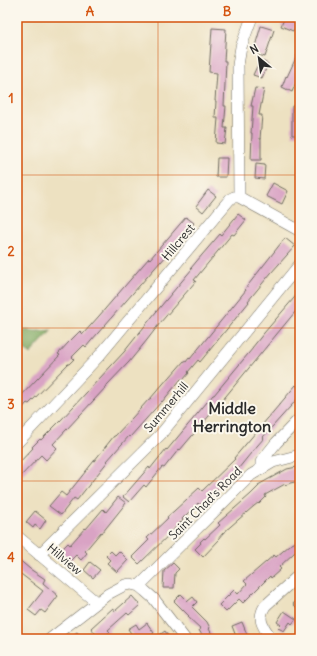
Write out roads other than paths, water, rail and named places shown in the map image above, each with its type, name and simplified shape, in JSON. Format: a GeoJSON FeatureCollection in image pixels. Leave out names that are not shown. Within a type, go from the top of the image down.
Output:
{"type":"FeatureCollection","features":[{"type":"Feature","properties":{"kind":"street"},"geometry":{"type":"LineString","coordinates":[[252,17],[241,47],[238,65],[239,197],[300,231]]}},
{"type":"Feature","properties":{"kind":"street","name":"Hillcrest"},"geometry":{"type":"LineString","coordinates":[[17,443],[100,356],[230,199],[239,197]]}},
{"type":"Feature","properties":{"kind":"street","name":"Summerhill"},"geometry":{"type":"LineString","coordinates":[[39,555],[161,434],[300,264]]}},
{"type":"Feature","properties":{"kind":"street"},"geometry":{"type":"LineString","coordinates":[[262,468],[261,462],[276,443],[300,418]]}},
{"type":"Feature","properties":{"kind":"street"},"geometry":{"type":"LineString","coordinates":[[276,443],[286,457]]}},
{"type":"Feature","properties":{"kind":"street","name":"Saint Chad's Road"},"geometry":{"type":"LineString","coordinates":[[139,586],[251,475],[273,462],[286,457],[300,455]]}},
{"type":"Feature","properties":{"kind":"street","name":"Hillview"},"geometry":{"type":"LineString","coordinates":[[17,536],[96,602]]}},
{"type":"Feature","properties":{"kind":"street"},"geometry":{"type":"LineString","coordinates":[[272,639],[263,626],[261,620],[262,610],[300,574]]}},
{"type":"Feature","properties":{"kind":"street"},"geometry":{"type":"LineString","coordinates":[[50,639],[96,602],[125,585],[131,584],[139,586],[154,599],[185,639]]}},
{"type":"Feature","properties":{"kind":"district","name":"Middle Herrington"},"geometry":{"type":"Point","coordinates":[232,417]}}]}
